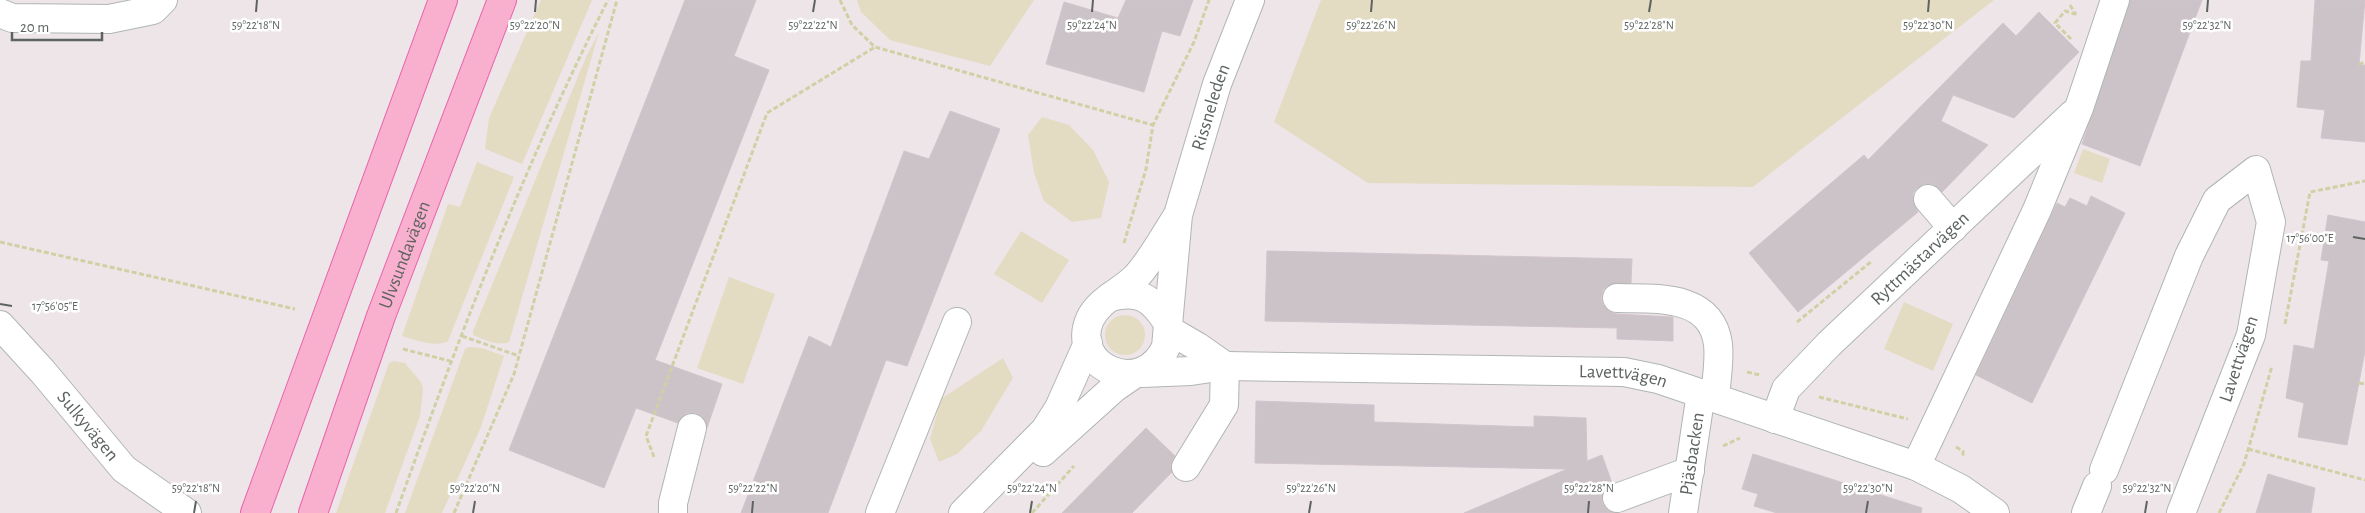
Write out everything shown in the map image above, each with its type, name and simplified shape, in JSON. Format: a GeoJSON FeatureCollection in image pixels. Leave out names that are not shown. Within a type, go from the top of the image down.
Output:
{"type":"FeatureCollection","features":[{"type":"Feature","properties":{"kind":"main road"},"geometry":{"type":"LineString","coordinates":[[254,513],[443,0]]}},
{"type":"Feature","properties":{"kind":"main road","name":"Ulvsundavägen"},"geometry":{"type":"LineString","coordinates":[[313,513],[381,316],[502,0]]}},
{"type":"Feature","properties":{"kind":"street"},"geometry":{"type":"LineString","coordinates":[[0,13],[12,18],[109,19],[152,10],[164,0]]}},
{"type":"Feature","properties":{"kind":"street","name":"Rissneleden"},"geometry":{"type":"LineString","coordinates":[[980,513],[1074,422],[1114,388],[1154,366],[1163,355],[1168,326],[1178,215],[1217,84],[1250,0]]}},
{"type":"Feature","properties":{"kind":"street","name":"Ryttmästarvägen"},"geometry":{"type":"LineString","coordinates":[[1916,466],[2037,210],[2079,108],[2115,0]]}},
{"type":"Feature","properties":{"kind":"street","name":"Ryttmästarvägen"},"geometry":{"type":"LineString","coordinates":[[1775,419],[1786,389],[1829,344],[2079,108]]}},
{"type":"Feature","properties":{"kind":"street","name":"Lavettvägen"},"geometry":{"type":"LineString","coordinates":[[2086,513],[2189,256],[2217,200],[2256,170],[2271,222],[2251,336],[2181,513]]}},
{"type":"Feature","properties":{"kind":"street"},"geometry":{"type":"LineString","coordinates":[[1928,199],[1953,228]]}},
{"type":"Feature","properties":{"kind":"street","name":"Rissneleden"},"geometry":{"type":"LineString","coordinates":[[963,513],[1045,430],[1059,408],[1088,343],[1090,320],[1097,308],[1135,278],[1178,215]]}},
{"type":"Feature","properties":{"kind":"street"},"geometry":{"type":"LineString","coordinates":[[1110,298],[1133,294],[1146,298],[1157,306],[1168,326],[1225,366],[1224,405],[1186,466]]}},
{"type":"Feature","properties":{"kind":"street","name":"Pjäsbacken"},"geometry":{"type":"LineString","coordinates":[[1617,298],[1670,300],[1687,304],[1701,313],[1712,328],[1718,343],[1708,396],[1694,442],[1683,513]]}},
{"type":"Feature","properties":{"kind":"street"},"geometry":{"type":"LineString","coordinates":[[880,513],[957,322]]}},
{"type":"Feature","properties":{"kind":"street","name":"Sulkyvägen"},"geometry":{"type":"LineString","coordinates":[[0,325],[43,372],[124,469],[187,513]]}},
{"type":"Feature","properties":{"kind":"street"},"geometry":{"type":"LineString","coordinates":[[1088,343],[1093,356],[1106,369],[1119,374],[1137,374]]}},
{"type":"Feature","properties":{"kind":"street","name":"Lavettvägen"},"geometry":{"type":"LineString","coordinates":[[1137,374],[1191,371],[1225,366],[1624,372],[1658,379],[1916,466],[1961,489],[1995,513]]}},
{"type":"Feature","properties":{"kind":"street"},"geometry":{"type":"LineString","coordinates":[[673,513],[673,503],[692,428]]}},
{"type":"Feature","properties":{"kind":"street"},"geometry":{"type":"LineString","coordinates":[[1618,498],[1690,471]]}},
{"type":"Feature","properties":{"kind":"path"},"geometry":{"type":"LineString","coordinates":[[396,513],[450,361],[462,336],[512,208],[566,82],[608,0]]}},
{"type":"Feature","properties":{"kind":"path"},"geometry":{"type":"LineString","coordinates":[[454,513],[510,383],[519,356],[617,0]]}},
{"type":"Feature","properties":{"kind":"path"},"geometry":{"type":"LineString","coordinates":[[840,0],[852,25],[875,47],[1153,125],[1194,42],[1209,0]]}},
{"type":"Feature","properties":{"kind":"path"},"geometry":{"type":"LineString","coordinates":[[2055,23],[2065,11],[2075,14]]}},
{"type":"Feature","properties":{"kind":"path"},"geometry":{"type":"LineString","coordinates":[[656,461],[646,436],[767,113],[875,47]]}},
{"type":"Feature","properties":{"kind":"path"},"geometry":{"type":"LineString","coordinates":[[2359,65],[2365,61]]}},
{"type":"Feature","properties":{"kind":"path"},"geometry":{"type":"LineString","coordinates":[[2310,192],[2365,181]]}},
{"type":"Feature","properties":{"kind":"path"},"geometry":{"type":"LineString","coordinates":[[0,242],[295,308]]}},
{"type":"Feature","properties":{"kind":"path"},"geometry":{"type":"LineString","coordinates":[[462,336],[519,356]]}},
{"type":"Feature","properties":{"kind":"path"},"geometry":{"type":"LineString","coordinates":[[403,349],[450,361]]}},
{"type":"Feature","properties":{"kind":"path"},"geometry":{"type":"LineString","coordinates":[[2359,383],[2365,384]]}},
{"type":"Feature","properties":{"kind":"path"},"geometry":{"type":"LineString","coordinates":[[1694,442],[1724,446],[1745,436]]}},
{"type":"Feature","properties":{"kind":"path"},"geometry":{"type":"LineString","coordinates":[[2248,450],[2365,480]]}},
{"type":"Feature","properties":{"kind":"shaded area"},"geometry":{"type":"Polygon","coordinates":[[[541,0],[592,0],[522,164],[485,149],[489,118],[541,0]]]}},
{"type":"Feature","properties":{"kind":"shaded area"},"geometry":{"type":"Polygon","coordinates":[[[857,0],[1034,0],[990,66],[890,40],[861,12],[857,0]]]}},
{"type":"Feature","properties":{"kind":"shaded area"},"geometry":{"type":"Polygon","coordinates":[[[1321,0],[1994,0],[1753,187],[1368,183],[1274,122],[1321,0]]]}},
{"type":"Feature","properties":{"kind":"shaded area"},"geometry":{"type":"Polygon","coordinates":[[[599,32],[509,342],[500,344],[473,335],[473,331],[586,57],[599,32]]]}},
{"type":"Feature","properties":{"kind":"shaded area"},"geometry":{"type":"Polygon","coordinates":[[[1042,117],[1069,125],[1093,150],[1109,182],[1101,218],[1072,222],[1044,201],[1034,173],[1028,135],[1042,117]]]}},
{"type":"Feature","properties":{"kind":"shaded area"},"geometry":{"type":"Polygon","coordinates":[[[2083,149],[2110,159],[2102,183],[2074,173],[2083,149]]]}},
{"type":"Feature","properties":{"kind":"shaded area"},"geometry":{"type":"Polygon","coordinates":[[[477,162],[514,177],[448,341],[431,344],[402,336],[448,204],[460,207],[477,162]]]}},
{"type":"Feature","properties":{"kind":"shaded area"},"geometry":{"type":"Polygon","coordinates":[[[1021,231],[1069,260],[1042,303],[994,274],[1021,231]]]}},
{"type":"Feature","properties":{"kind":"shaded area"},"geometry":{"type":"Polygon","coordinates":[[[729,277],[775,294],[743,384],[697,368],[729,277]]]}},
{"type":"Feature","properties":{"kind":"shaded area"},"geometry":{"type":"Polygon","coordinates":[[[1904,302],[1953,324],[1933,371],[1884,349],[1904,302]]]}},
{"type":"Feature","properties":{"kind":"shaded area"},"geometry":{"type":"Polygon","coordinates":[[[1129,315],[1136,318],[1142,324],[1145,335],[1144,343],[1136,352],[1129,355],[1121,355],[1114,352],[1106,343],[1105,331],[1108,324],[1117,316],[1129,315]]]}},
{"type":"Feature","properties":{"kind":"shaded area"},"geometry":{"type":"Polygon","coordinates":[[[469,347],[482,348],[504,356],[481,427],[442,513],[405,513],[465,349],[469,347]]]}},
{"type":"Feature","properties":{"kind":"shaded area"},"geometry":{"type":"Polygon","coordinates":[[[1003,358],[1013,378],[981,431],[957,454],[939,462],[930,439],[941,399],[1003,358]]]}},
{"type":"Feature","properties":{"kind":"shaded area"},"geometry":{"type":"Polygon","coordinates":[[[394,361],[405,363],[421,382],[423,389],[420,416],[385,513],[336,513],[389,363],[394,361]]]}},
{"type":"Feature","properties":{"kind":"building"},"geometry":{"type":"Polygon","coordinates":[[[685,0],[756,0],[734,56],[769,70],[655,360],[722,384],[707,428],[703,417],[696,413],[687,413],[681,417],[678,423],[636,408],[604,488],[509,450],[685,0]]]}},
{"type":"Feature","properties":{"kind":"building"},"geometry":{"type":"Polygon","coordinates":[[[1126,0],[1193,0],[1180,36],[1162,31],[1144,92],[1046,64],[1064,2],[1118,18],[1126,0]]]}},
{"type":"Feature","properties":{"kind":"building"},"geometry":{"type":"Polygon","coordinates":[[[2130,0],[2202,0],[2140,166],[2082,144],[2130,0]]]}},
{"type":"Feature","properties":{"kind":"building"},"geometry":{"type":"Polygon","coordinates":[[[2315,0],[2365,0],[2359,65],[2365,65],[2365,142],[2321,138],[2325,110],[2297,107],[2301,61],[2311,61],[2315,0]]]}},
{"type":"Feature","properties":{"kind":"building"},"geometry":{"type":"Polygon","coordinates":[[[2039,12],[2079,52],[2014,118],[1953,95],[1941,121],[1988,145],[1942,192],[1933,184],[1925,184],[1917,188],[1913,193],[1913,201],[1918,212],[1798,312],[1749,253],[1864,155],[1868,160],[2003,23],[2016,36],[2039,12]]]}},
{"type":"Feature","properties":{"kind":"building"},"geometry":{"type":"Polygon","coordinates":[[[950,111],[1000,129],[907,366],[886,360],[828,513],[741,513],[809,336],[831,347],[904,151],[929,159],[950,111]]]}},
{"type":"Feature","properties":{"kind":"building"},"geometry":{"type":"Polygon","coordinates":[[[2091,196],[2125,213],[2032,403],[1976,375],[2057,203],[2065,207],[2070,198],[2087,206],[2091,196]]]}},
{"type":"Feature","properties":{"kind":"building"},"geometry":{"type":"Polygon","coordinates":[[[2328,215],[2365,222],[2365,351],[2347,445],[2298,437],[2304,403],[2286,398],[2294,345],[2314,349],[2329,261],[2321,260],[2328,215]]]}},
{"type":"Feature","properties":{"kind":"building"},"geometry":{"type":"Polygon","coordinates":[[[1267,251],[1632,259],[1631,283],[1609,285],[1603,290],[1601,298],[1603,305],[1609,311],[1616,314],[1673,317],[1673,341],[1617,339],[1617,328],[1265,321],[1267,251]]]}},
{"type":"Feature","properties":{"kind":"building"},"geometry":{"type":"Polygon","coordinates":[[[1256,401],[1374,405],[1374,422],[1534,427],[1534,416],[1586,418],[1587,461],[1602,455],[1612,483],[1605,488],[1602,503],[1607,510],[1613,513],[1464,513],[1567,469],[1255,463],[1256,401]]]}},
{"type":"Feature","properties":{"kind":"building"},"geometry":{"type":"Polygon","coordinates":[[[1146,428],[1175,456],[1170,466],[1172,472],[1132,513],[1062,513],[1146,428]]]}},
{"type":"Feature","properties":{"kind":"building"},"geometry":{"type":"Polygon","coordinates":[[[1753,454],[1922,508],[1921,513],[1777,513],[1754,506],[1758,494],[1742,489],[1753,454]]]}},
{"type":"Feature","properties":{"kind":"building"},"geometry":{"type":"Polygon","coordinates":[[[2268,474],[2315,488],[2311,513],[2256,513],[2268,474]]]}}]}
